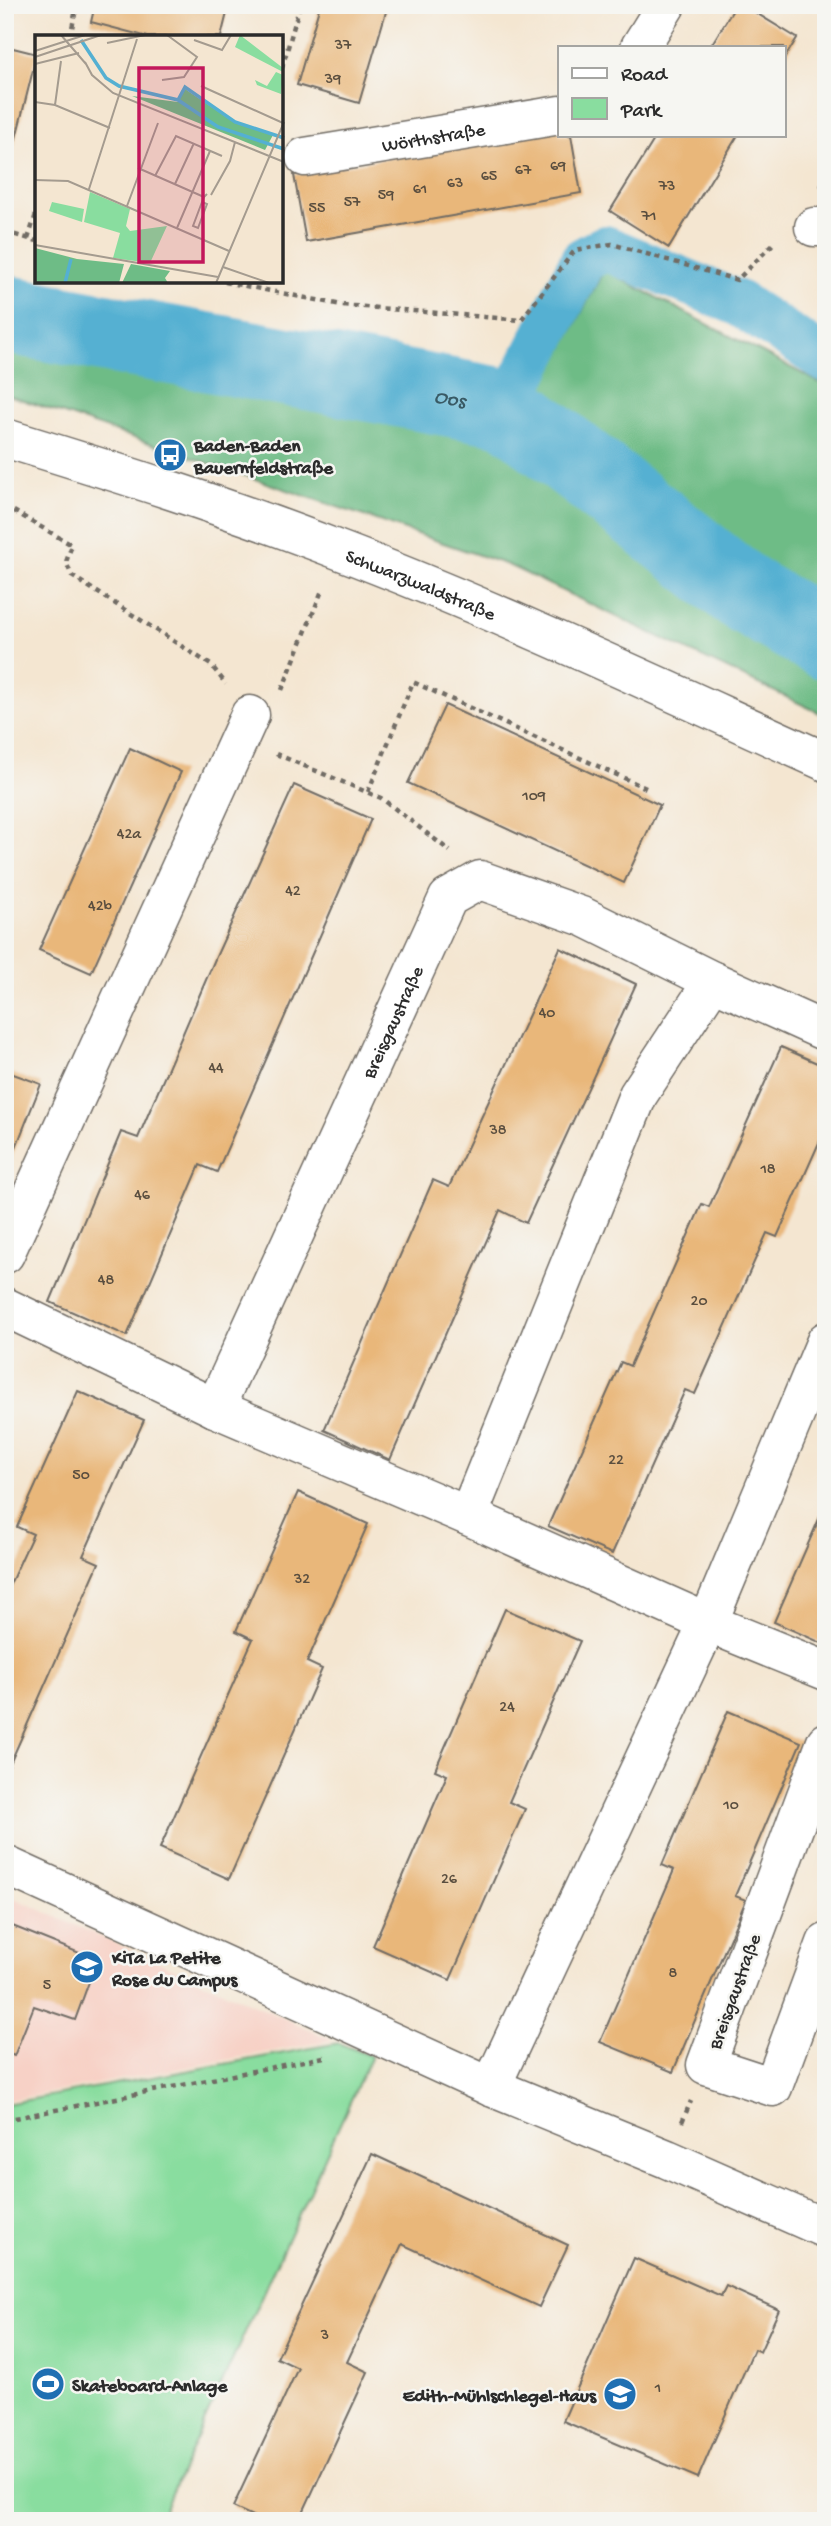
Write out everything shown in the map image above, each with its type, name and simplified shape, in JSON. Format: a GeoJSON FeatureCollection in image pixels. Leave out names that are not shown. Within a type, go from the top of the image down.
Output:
{"type":"FeatureCollection","features":[{"type":"Feature","properties":{"kind":"street"},"geometry":{"type":"LineString","coordinates":[[641,46],[666,5]]}},
{"type":"Feature","properties":{"kind":"street","name":"Wörthstraße"},"geometry":{"type":"LineString","coordinates":[[305,157],[558,115]]}},
{"type":"Feature","properties":{"kind":"street","name":"Schwarzwaldstraße"},"geometry":{"type":"LineString","coordinates":[[5,438],[161,487],[335,548],[507,618],[826,762]]}},
{"type":"Feature","properties":{"kind":"street"},"geometry":{"type":"LineString","coordinates":[[5,1254],[245,726]]}},
{"type":"Feature","properties":{"kind":"street"},"geometry":{"type":"LineString","coordinates":[[481,880],[583,917],[713,981],[826,1032]]}},
{"type":"Feature","properties":{"kind":"street","name":"Breisgaustraße"},"geometry":{"type":"LineString","coordinates":[[215,1408],[448,898],[481,880]]}},
{"type":"Feature","properties":{"kind":"street"},"geometry":{"type":"LineString","coordinates":[[468,1516],[638,1095],[713,981]]}},
{"type":"Feature","properties":{"kind":"street"},"geometry":{"type":"LineString","coordinates":[[5,1307],[215,1408],[468,1516],[708,1623],[826,1671]]}},
{"type":"Feature","properties":{"kind":"street"},"geometry":{"type":"LineString","coordinates":[[491,2087],[708,1623],[826,1341]]}},
{"type":"Feature","properties":{"kind":"street","name":"Breisgaustraße"},"geometry":{"type":"LineString","coordinates":[[825,1745],[706,2065],[773,2087],[826,1943]]}},
{"type":"Feature","properties":{"kind":"street"},"geometry":{"type":"LineString","coordinates":[[5,1865],[491,2087],[826,2229]]}},
{"type":"Feature","properties":{"kind":"path"},"geometry":{"type":"LineString","coordinates":[[70,35],[77,5]]}},
{"type":"Feature","properties":{"kind":"path"},"geometry":{"type":"LineString","coordinates":[[284,61],[300,5]]}},
{"type":"Feature","properties":{"kind":"path"},"geometry":{"type":"LineString","coordinates":[[28,239],[35,217]]}},
{"type":"Feature","properties":{"kind":"path"},"geometry":{"type":"LineString","coordinates":[[236,284],[342,304],[521,320],[575,250],[612,244],[737,280],[777,241],[820,227]]}},
{"type":"Feature","properties":{"kind":"path"},"geometry":{"type":"LineString","coordinates":[[5,232],[35,241]]}},
{"type":"Feature","properties":{"kind":"path"},"geometry":{"type":"LineString","coordinates":[[5,506],[72,545],[66,562],[72,576],[211,665],[245,726],[381,797],[474,869],[481,880]]}},
{"type":"Feature","properties":{"kind":"path"},"geometry":{"type":"LineString","coordinates":[[281,692],[318,604]]}},
{"type":"Feature","properties":{"kind":"path"},"geometry":{"type":"LineString","coordinates":[[368,792],[413,682],[646,788]]}},
{"type":"Feature","properties":{"kind":"path"},"geometry":{"type":"LineString","coordinates":[[5,2120],[335,2055]]}},
{"type":"Feature","properties":{"kind":"path"},"geometry":{"type":"LineString","coordinates":[[667,2160],[706,2065]]}},
{"type":"Feature","properties":{"kind":"shaded area","name":"KiTa La Petite Rose du Campus"},"geometry":{"type":"Polygon","coordinates":[[[5,1894],[333,2040],[5,2101],[5,1894]]]}},
{"type":"Feature","properties":{"kind":"green space"},"geometry":{"type":"Polygon","coordinates":[[[604,270],[826,386],[826,716],[508,565],[5,394],[5,335],[518,434],[604,270]]]}},
{"type":"Feature","properties":{"kind":"green space"},"geometry":{"type":"Polygon","coordinates":[[[339,2043],[371,2056],[159,2521],[5,2521],[5,2104],[339,2043]]]}},
{"type":"Feature","properties":{"kind":"building"},"geometry":{"type":"Polygon","coordinates":[[[95,5],[229,5],[222,35],[140,35],[91,22],[95,5]]]}},
{"type":"Feature","properties":{"kind":"building"},"geometry":{"type":"Polygon","coordinates":[[[320,5],[388,5],[359,103],[297,85],[320,5]]]}},
{"type":"Feature","properties":{"kind":"building"},"geometry":{"type":"Polygon","coordinates":[[[736,5],[743,5],[797,38],[786,56],[786,46],[711,46],[736,5]]]}},
{"type":"Feature","properties":{"kind":"building"},"geometry":{"type":"Polygon","coordinates":[[[5,46],[35,54],[35,62],[8,170],[5,170],[5,46]]]}},
{"type":"Feature","properties":{"kind":"building"},"geometry":{"type":"Polygon","coordinates":[[[558,127],[558,136],[571,136],[581,193],[306,242],[294,175],[558,127]]]}},
{"type":"Feature","properties":{"kind":"building"},"geometry":{"type":"Polygon","coordinates":[[[656,136],[737,136],[669,248],[610,211],[656,136]]]}},
{"type":"Feature","properties":{"kind":"building"},"geometry":{"type":"Polygon","coordinates":[[[445,705],[660,805],[624,883],[408,783],[445,705]]]}},
{"type":"Feature","properties":{"kind":"building"},"geometry":{"type":"Polygon","coordinates":[[[130,748],[181,772],[91,973],[39,950],[130,748]]]}},
{"type":"Feature","properties":{"kind":"building"},"geometry":{"type":"Polygon","coordinates":[[[294,785],[371,819],[217,1172],[200,1165],[127,1336],[50,1302],[121,1132],[138,1138],[294,785]]]}},
{"type":"Feature","properties":{"kind":"building"},"geometry":{"type":"Polygon","coordinates":[[[560,948],[636,984],[526,1223],[500,1210],[390,1460],[324,1430],[433,1180],[449,1187],[560,948]]]}},
{"type":"Feature","properties":{"kind":"building"},"geometry":{"type":"Polygon","coordinates":[[[781,1047],[826,1067],[826,1127],[777,1237],[767,1233],[695,1394],[685,1390],[612,1554],[548,1526],[621,1362],[630,1366],[702,1204],[709,1207],[781,1047]]]}},
{"type":"Feature","properties":{"kind":"building"},"geometry":{"type":"Polygon","coordinates":[[[5,1071],[41,1084],[5,1175],[5,1071]]]}},
{"type":"Feature","properties":{"kind":"building"},"geometry":{"type":"Polygon","coordinates":[[[78,1391],[144,1420],[83,1556],[99,1563],[8,1768],[5,1766],[5,1595],[33,1534],[17,1527],[78,1391]]]}},
{"type":"Feature","properties":{"kind":"building"},"geometry":{"type":"Polygon","coordinates":[[[298,1492],[368,1524],[307,1662],[322,1669],[229,1879],[160,1848],[253,1639],[236,1631],[298,1492]]]}},
{"type":"Feature","properties":{"kind":"building"},"geometry":{"type":"Polygon","coordinates":[[[826,1503],[826,1645],[774,1622],[826,1503]]]}},
{"type":"Feature","properties":{"kind":"building"},"geometry":{"type":"Polygon","coordinates":[[[505,1609],[580,1641],[509,1802],[525,1809],[450,1980],[373,1946],[447,1775],[435,1770],[505,1609]]]}},
{"type":"Feature","properties":{"kind":"building"},"geometry":{"type":"Polygon","coordinates":[[[728,1711],[801,1742],[735,1896],[746,1900],[673,2072],[600,2042],[674,1870],[662,1865],[728,1711]]]}},
{"type":"Feature","properties":{"kind":"building"},"geometry":{"type":"Polygon","coordinates":[[[5,1923],[97,1960],[75,2020],[34,2006],[14,2056],[5,2052],[5,1923]]]}},
{"type":"Feature","properties":{"kind":"building"},"geometry":{"type":"Polygon","coordinates":[[[372,2154],[568,2245],[539,2307],[402,2244],[347,2362],[368,2372],[299,2521],[263,2521],[233,2507],[298,2368],[277,2358],[372,2154]]]}},
{"type":"Feature","properties":{"kind":"building","name":"Edith-Mühlschlegel-Haus"},"geometry":{"type":"Polygon","coordinates":[[[634,2258],[721,2296],[726,2286],[779,2310],[760,2352],[754,2349],[698,2478],[563,2421],[634,2258]]]}},
{"type":"Feature","properties":{"kind":"waterway"},"geometry":{"type":"LineString","coordinates":[[508,408],[583,260],[605,248],[738,303],[826,360]]}},
{"type":"Feature","properties":{"kind":"waterway","name":"Oos"},"geometry":{"type":"LineString","coordinates":[[5,314],[508,408],[744,593],[826,640]]}},
{"type":"Feature","properties":{"kind":"place","name":"Baden-Baden Bauernfeldstraße"},"geometry":{"type":"Point","coordinates":[170,455]}},
{"type":"Feature","properties":{"kind":"place","name":"KiTa La Petite Rose du Campus"},"geometry":{"type":"Point","coordinates":[87,1967]}},
{"type":"Feature","properties":{"kind":"place","name":"Skateboard-Anlage"},"geometry":{"type":"Point","coordinates":[48,2384]}},
{"type":"Feature","properties":{"kind":"place","name":"Edith-Mühlschlegel-Haus"},"geometry":{"type":"Point","coordinates":[620,2394]}}]}
